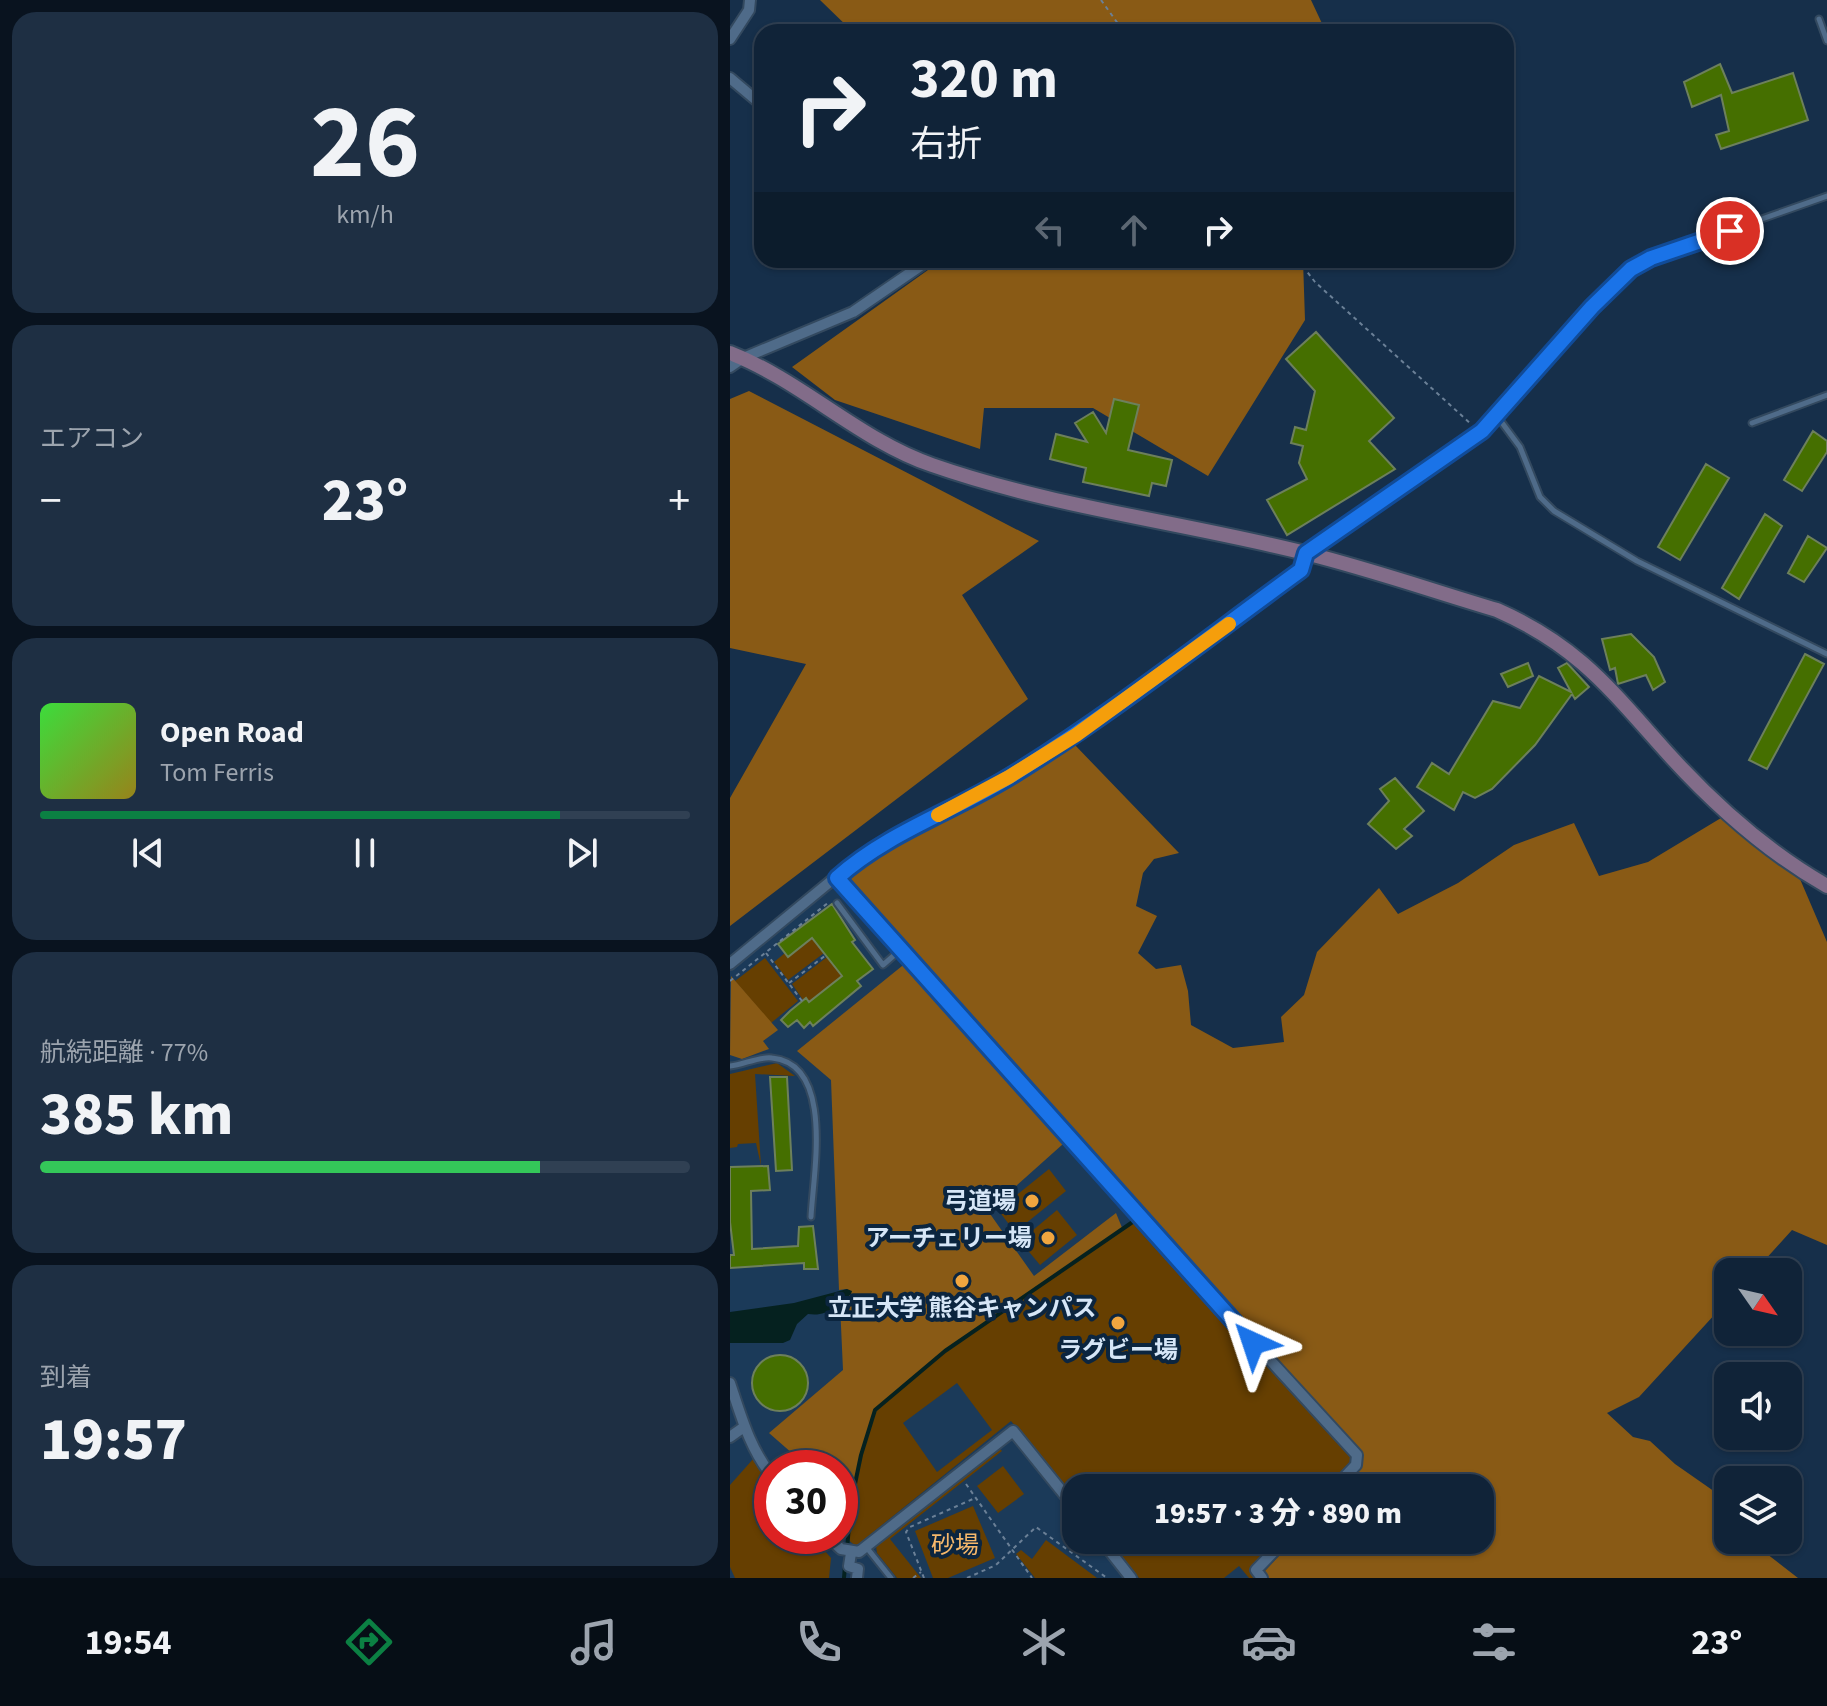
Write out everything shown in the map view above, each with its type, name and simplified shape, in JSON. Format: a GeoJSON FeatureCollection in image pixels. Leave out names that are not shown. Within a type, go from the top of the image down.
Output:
{"type":"FeatureCollection","features":[{"type":"Feature","properties":{"kind":"street"},"geometry":{"type":"LineString","coordinates":[[730,39],[749,10],[750,0]]}},
{"type":"Feature","properties":{"kind":"street"},"geometry":{"type":"LineString","coordinates":[[730,78],[754,98]]}},
{"type":"Feature","properties":{"kind":"street"},"geometry":{"type":"LineString","coordinates":[[730,367],[736,356],[853,312],[917,268]]}},
{"type":"Feature","properties":{"kind":"street"},"geometry":{"type":"LineString","coordinates":[[736,356],[929,464],[1021,491],[1306,553],[1497,610],[1541,631],[1602,678],[1674,760],[1713,798],[1784,861],[1827,886]]}},
{"type":"Feature","properties":{"kind":"street"},"geometry":{"type":"LineString","coordinates":[[730,964],[859,858],[1009,777],[1076,735],[1301,570],[1306,553],[1480,433],[1494,419]]}},
{"type":"Feature","properties":{"kind":"street"},"geometry":{"type":"LineString","coordinates":[[837,878],[1139,1217],[1357,1455],[1356,1465],[1347,1474]]}},
{"type":"Feature","properties":{"kind":"street"},"geometry":{"type":"LineString","coordinates":[[730,1386],[755,1450]]}},
{"type":"Feature","properties":{"kind":"street"},"geometry":{"type":"LineString","coordinates":[[730,1437],[744,1427]]}},
{"type":"Feature","properties":{"kind":"street"},"geometry":{"type":"LineString","coordinates":[[858,1552],[1013,1431],[1062,1492]]}},
{"type":"Feature","properties":{"kind":"street"},"geometry":{"type":"LineString","coordinates":[[851,1554],[849,1566],[858,1569],[857,1578]]}},
{"type":"Feature","properties":{"kind":"street"},"geometry":{"type":"LineString","coordinates":[[1112,1554],[1131,1578]]}},
{"type":"Feature","properties":{"kind":"street"},"geometry":{"type":"LineString","coordinates":[[1262,1578],[1256,1570],[1271,1554]]}},
{"type":"Feature","properties":{"kind":"lane"},"geometry":{"type":"LineString","coordinates":[[1819,19],[1827,41]]}},
{"type":"Feature","properties":{"kind":"lane"},"geometry":{"type":"LineString","coordinates":[[1827,196],[1663,254],[1631,269],[1592,307],[1494,419],[1520,447],[1540,497],[1554,511],[1637,561],[1827,654]]}},
{"type":"Feature","properties":{"kind":"lane"},"geometry":{"type":"LineString","coordinates":[[1752,423],[1827,395]]}},
{"type":"Feature","properties":{"kind":"lane"},"geometry":{"type":"LineString","coordinates":[[834,902],[883,965],[901,949]]}},
{"type":"Feature","properties":{"kind":"lane"},"geometry":{"type":"LineString","coordinates":[[730,1066],[769,1057],[797,1068],[807,1081],[817,1114],[811,1217]]}},
{"type":"Feature","properties":{"kind":"lane"},"geometry":{"type":"LineString","coordinates":[[866,1547],[891,1578]]}},
{"type":"Feature","properties":{"kind":"path"},"geometry":{"type":"LineString","coordinates":[[1101,0],[1118,24]]}},
{"type":"Feature","properties":{"kind":"path"},"geometry":{"type":"LineString","coordinates":[[1304,268],[1315,282],[1480,433]]}},
{"type":"Feature","properties":{"kind":"path"},"geometry":{"type":"LineString","coordinates":[[730,981],[834,902]]}},
{"type":"Feature","properties":{"kind":"path"},"geometry":{"type":"LineString","coordinates":[[765,952],[802,1001]]}},
{"type":"Feature","properties":{"kind":"path"},"geometry":{"type":"LineString","coordinates":[[788,983],[826,955]]}},
{"type":"Feature","properties":{"kind":"path"},"geometry":{"type":"LineString","coordinates":[[960,1474],[1032,1578]]}},
{"type":"Feature","properties":{"kind":"path"},"geometry":{"type":"LineString","coordinates":[[924,1578],[906,1532],[910,1527],[975,1498]]}},
{"type":"Feature","properties":{"kind":"path"},"geometry":{"type":"LineString","coordinates":[[967,1578],[996,1565],[1036,1527],[1107,1578]]}},
{"type":"Feature","properties":{"kind":"path"},"geometry":{"type":"LineString","coordinates":[[913,1578],[922,1571]]}},
{"type":"Feature","properties":{"kind":"shaded area"},"geometry":{"type":"Polygon","coordinates":[[[820,0],[1311,0],[1322,24],[845,24],[820,0]]]}},
{"type":"Feature","properties":{"kind":"shaded area"},"geometry":{"type":"Polygon","coordinates":[[[931,268],[1303,268],[1305,320],[1208,476],[1093,408],[984,408],[980,449],[835,400],[792,367],[931,268]]]}},
{"type":"Feature","properties":{"kind":"shaded area"},"geometry":{"type":"Polygon","coordinates":[[[749,391],[1039,541],[962,595],[1028,699],[730,926],[730,798],[806,664],[730,648],[730,399],[749,391]]]}},
{"type":"Feature","properties":{"kind":"shaded area"},"geometry":{"type":"Polygon","coordinates":[[[1073,743],[1179,853],[1154,859],[1143,873],[1136,906],[1157,916],[1138,953],[1156,969],[1181,965],[1188,991],[1191,1025],[1233,1048],[1284,1042],[1281,1017],[1304,995],[1317,952],[1379,888],[1398,914],[1458,883],[1514,845],[1574,823],[1599,876],[1648,862],[1721,818],[1800,879],[1827,942],[1827,1245],[1792,1230],[1767,1258],[1714,1258],[1714,1315],[1639,1397],[1607,1413],[1633,1437],[1650,1441],[1675,1464],[1714,1491],[1714,1554],[1767,1554],[1798,1578],[1268,1578],[1264,1572],[1280,1554],[1494,1554],[1494,1474],[1353,1474],[1362,1464],[1363,1456],[972,1021],[845,874],[863,859],[1073,743]]]}},
{"type":"Feature","properties":{"kind":"shaded area","name":"立正大学 熊谷キャンパス"},"geometry":{"type":"Polygon","coordinates":[[[842,877],[1138,1219],[1079,1474],[1062,1474],[1062,1554],[1269,1554],[1254,1570],[1260,1578],[730,1578],[730,961],[842,877]]]}},
{"type":"Feature","properties":{"kind":"shaded area"},"geometry":{"type":"Polygon","coordinates":[[[907,962],[1063,1144],[988,1211],[1034,1276],[1116,1213],[1123,1230],[945,1351],[875,1410],[858,1469],[858,1450],[788,1450],[769,1433],[843,1370],[840,1304],[851,1294],[847,1289],[839,1290],[831,1080],[797,1051],[907,962]]]}},
{"type":"Feature","properties":{"kind":"shaded area"},"geometry":{"type":"Polygon","coordinates":[[[731,976],[778,1030],[763,1041],[769,1049],[742,1059],[730,1055],[731,976]]]}},
{"type":"Feature","properties":{"kind":"shaded area"},"geometry":{"type":"Polygon","coordinates":[[[847,1289],[852,1291],[851,1294],[831,1310],[808,1314],[797,1324],[790,1340],[783,1343],[730,1343],[730,1312],[794,1303],[847,1289]]]}},
{"type":"Feature","properties":{"kind":"green space"},"geometry":{"type":"Polygon","coordinates":[[[825,928],[824,953],[788,980],[774,962],[785,953],[789,957],[825,928]]]}},
{"type":"Feature","properties":{"kind":"green space"},"geometry":{"type":"Polygon","coordinates":[[[827,957],[846,973],[809,1002],[803,1000],[792,984],[827,957]]]}},
{"type":"Feature","properties":{"kind":"green space"},"geometry":{"type":"Polygon","coordinates":[[[765,958],[798,1001],[771,1023],[735,981],[765,958]]]}},
{"type":"Feature","properties":{"kind":"green space"},"geometry":{"type":"Polygon","coordinates":[[[777,1063],[795,1076],[755,1074],[761,1166],[756,1143],[738,1144],[730,1148],[730,1074],[777,1063]]]}},
{"type":"Feature","properties":{"kind":"green space","name":"弓道場"},"geometry":{"type":"Polygon","coordinates":[[[1049,1169],[1066,1191],[1015,1232],[998,1210],[1049,1169]]]}},
{"type":"Feature","properties":{"kind":"green space","name":"アーチェリー場"},"geometry":{"type":"Polygon","coordinates":[[[1057,1210],[1077,1235],[1040,1265],[1020,1241],[1057,1210]]]}},
{"type":"Feature","properties":{"kind":"green space"},"geometry":{"type":"Polygon","coordinates":[[[1137,1219],[1355,1456],[1354,1464],[1344,1474],[1062,1474],[1062,1484],[1011,1421],[858,1544],[858,1469],[875,1410],[945,1351],[1137,1219]],[[957,1383],[903,1423],[937,1472],[992,1430],[957,1383]]]}},
{"type":"Feature","properties":{"kind":"green space"},"geometry":{"type":"Polygon","coordinates":[[[1000,1449],[1002,1451],[890,1539],[921,1578],[897,1578],[877,1553],[876,1546],[1000,1449]]]}},
{"type":"Feature","properties":{"kind":"green space"},"geometry":{"type":"Polygon","coordinates":[[[754,1458],[754,1554],[828,1554],[831,1558],[829,1578],[735,1578],[730,1567],[730,1485],[754,1458]]]}},
{"type":"Feature","properties":{"kind":"green space"},"geometry":{"type":"Polygon","coordinates":[[[1003,1466],[1024,1494],[998,1513],[977,1486],[1003,1466]]]}},
{"type":"Feature","properties":{"kind":"green space","name":"砂場"},"geometry":{"type":"Polygon","coordinates":[[[973,1506],[995,1558],[948,1578],[933,1578],[915,1531],[973,1506]]]}},
{"type":"Feature","properties":{"kind":"green space"},"geometry":{"type":"Polygon","coordinates":[[[1046,1540],[1097,1578],[1035,1578],[1016,1554],[1021,1550],[1032,1559],[1046,1540]]]}},
{"type":"Feature","properties":{"kind":"green space"},"geometry":{"type":"Polygon","coordinates":[[[1119,1554],[1269,1554],[1254,1570],[1260,1578],[1249,1578],[1239,1566],[1224,1578],[1139,1578],[1119,1554]]]}},
{"type":"Feature","properties":{"kind":"building"},"geometry":{"type":"Polygon","coordinates":[[[1720,64],[1732,93],[1793,73],[1808,120],[1721,149],[1716,135],[1729,131],[1721,95],[1692,107],[1684,82],[1720,64]]]}},
{"type":"Feature","properties":{"kind":"building"},"geometry":{"type":"Polygon","coordinates":[[[1316,332],[1394,418],[1369,441],[1395,469],[1287,535],[1267,500],[1307,479],[1299,463],[1303,446],[1291,443],[1295,427],[1306,430],[1315,391],[1286,359],[1316,332]]]}},
{"type":"Feature","properties":{"kind":"building"},"geometry":{"type":"Polygon","coordinates":[[[1114,399],[1139,405],[1128,450],[1172,460],[1166,486],[1152,483],[1149,496],[1083,482],[1086,468],[1050,459],[1056,434],[1087,442],[1075,423],[1093,412],[1106,433],[1114,399]]]}},
{"type":"Feature","properties":{"kind":"building"},"geometry":{"type":"Polygon","coordinates":[[[1813,431],[1827,441],[1827,452],[1802,491],[1784,480],[1813,431]]]}},
{"type":"Feature","properties":{"kind":"building"},"geometry":{"type":"Polygon","coordinates":[[[1706,464],[1729,478],[1680,560],[1658,547],[1706,464]]]}},
{"type":"Feature","properties":{"kind":"building"},"geometry":{"type":"Polygon","coordinates":[[[1765,514],[1782,526],[1739,599],[1722,588],[1765,514]]]}},
{"type":"Feature","properties":{"kind":"building"},"geometry":{"type":"Polygon","coordinates":[[[1808,536],[1827,548],[1804,582],[1788,573],[1808,536]]]}},
{"type":"Feature","properties":{"kind":"building"},"geometry":{"type":"Polygon","coordinates":[[[1631,634],[1654,657],[1665,682],[1653,690],[1646,675],[1618,684],[1615,668],[1610,670],[1602,639],[1631,634]]]}},
{"type":"Feature","properties":{"kind":"building"},"geometry":{"type":"Polygon","coordinates":[[[1805,654],[1824,664],[1767,769],[1749,760],[1805,654]]]}},
{"type":"Feature","properties":{"kind":"building"},"geometry":{"type":"Polygon","coordinates":[[[1528,663],[1533,676],[1508,687],[1501,674],[1528,663]]]}},
{"type":"Feature","properties":{"kind":"building"},"geometry":{"type":"Polygon","coordinates":[[[1567,663],[1589,687],[1575,699],[1572,694],[1535,745],[1492,789],[1475,798],[1463,792],[1454,810],[1417,787],[1432,763],[1449,774],[1493,701],[1520,708],[1539,676],[1571,692],[1558,668],[1567,663]]]}},
{"type":"Feature","properties":{"kind":"building"},"geometry":{"type":"Polygon","coordinates":[[[1395,778],[1424,811],[1404,829],[1412,836],[1396,849],[1368,824],[1389,801],[1380,789],[1395,778]]]}},
{"type":"Feature","properties":{"kind":"building"},"geometry":{"type":"Polygon","coordinates":[[[832,904],[855,940],[852,942],[873,969],[857,981],[861,986],[813,1026],[810,1022],[804,1028],[797,1020],[788,1027],[781,1020],[790,1011],[806,998],[809,1002],[842,976],[812,938],[788,957],[778,944],[832,904]]]}},
{"type":"Feature","properties":{"kind":"building"},"geometry":{"type":"Polygon","coordinates":[[[770,1077],[787,1077],[792,1170],[776,1171],[770,1077]]]}},
{"type":"Feature","properties":{"kind":"building"},"geometry":{"type":"Polygon","coordinates":[[[768,1166],[770,1190],[751,1191],[752,1249],[798,1246],[799,1227],[813,1226],[818,1269],[804,1269],[804,1263],[730,1268],[730,1255],[734,1255],[730,1222],[730,1167],[768,1166]]]}},
{"type":"Feature","properties":{"kind":"building"},"geometry":{"type":"Polygon","coordinates":[[[780,1355],[799,1364],[808,1383],[799,1402],[780,1411],[761,1402],[752,1383],[761,1364],[780,1355]]]}},
{"type":"Feature","properties":{"kind":"waterway"},"geometry":{"type":"LineString","coordinates":[[858,1469],[875,1410],[945,1351],[1137,1219]]}},
{"type":"Feature","properties":{"kind":"waterway"},"geometry":{"type":"LineString","coordinates":[[844,1578],[845,1566]]}},
{"type":"Feature","properties":{"kind":"slow traffic"},"geometry":{"type":"LineString","coordinates":[[938,815],[1009,777],[1076,735],[1229,624]]}},
{"type":"Feature","properties":{"kind":"place","name":"弓道場"},"geometry":{"type":"Point","coordinates":[1032,1201]}},
{"type":"Feature","properties":{"kind":"place","name":"アーチェリー場"},"geometry":{"type":"Point","coordinates":[1048,1238]}},
{"type":"Feature","properties":{"kind":"place","name":"立正大学 熊谷キャンパス"},"geometry":{"type":"Point","coordinates":[962,1281]}},
{"type":"Feature","properties":{"kind":"place","name":"ラグビー場"},"geometry":{"type":"Point","coordinates":[1118,1323]}},
{"type":"Feature","properties":{"kind":"route"},"geometry":{"type":"LineString","coordinates":[[1253,1343],[837,878],[859,858],[1009,777],[1076,735],[1301,570],[1306,553],[1491,423],[1592,307],[1631,269],[1651,258],[1730,231]]}}]}
